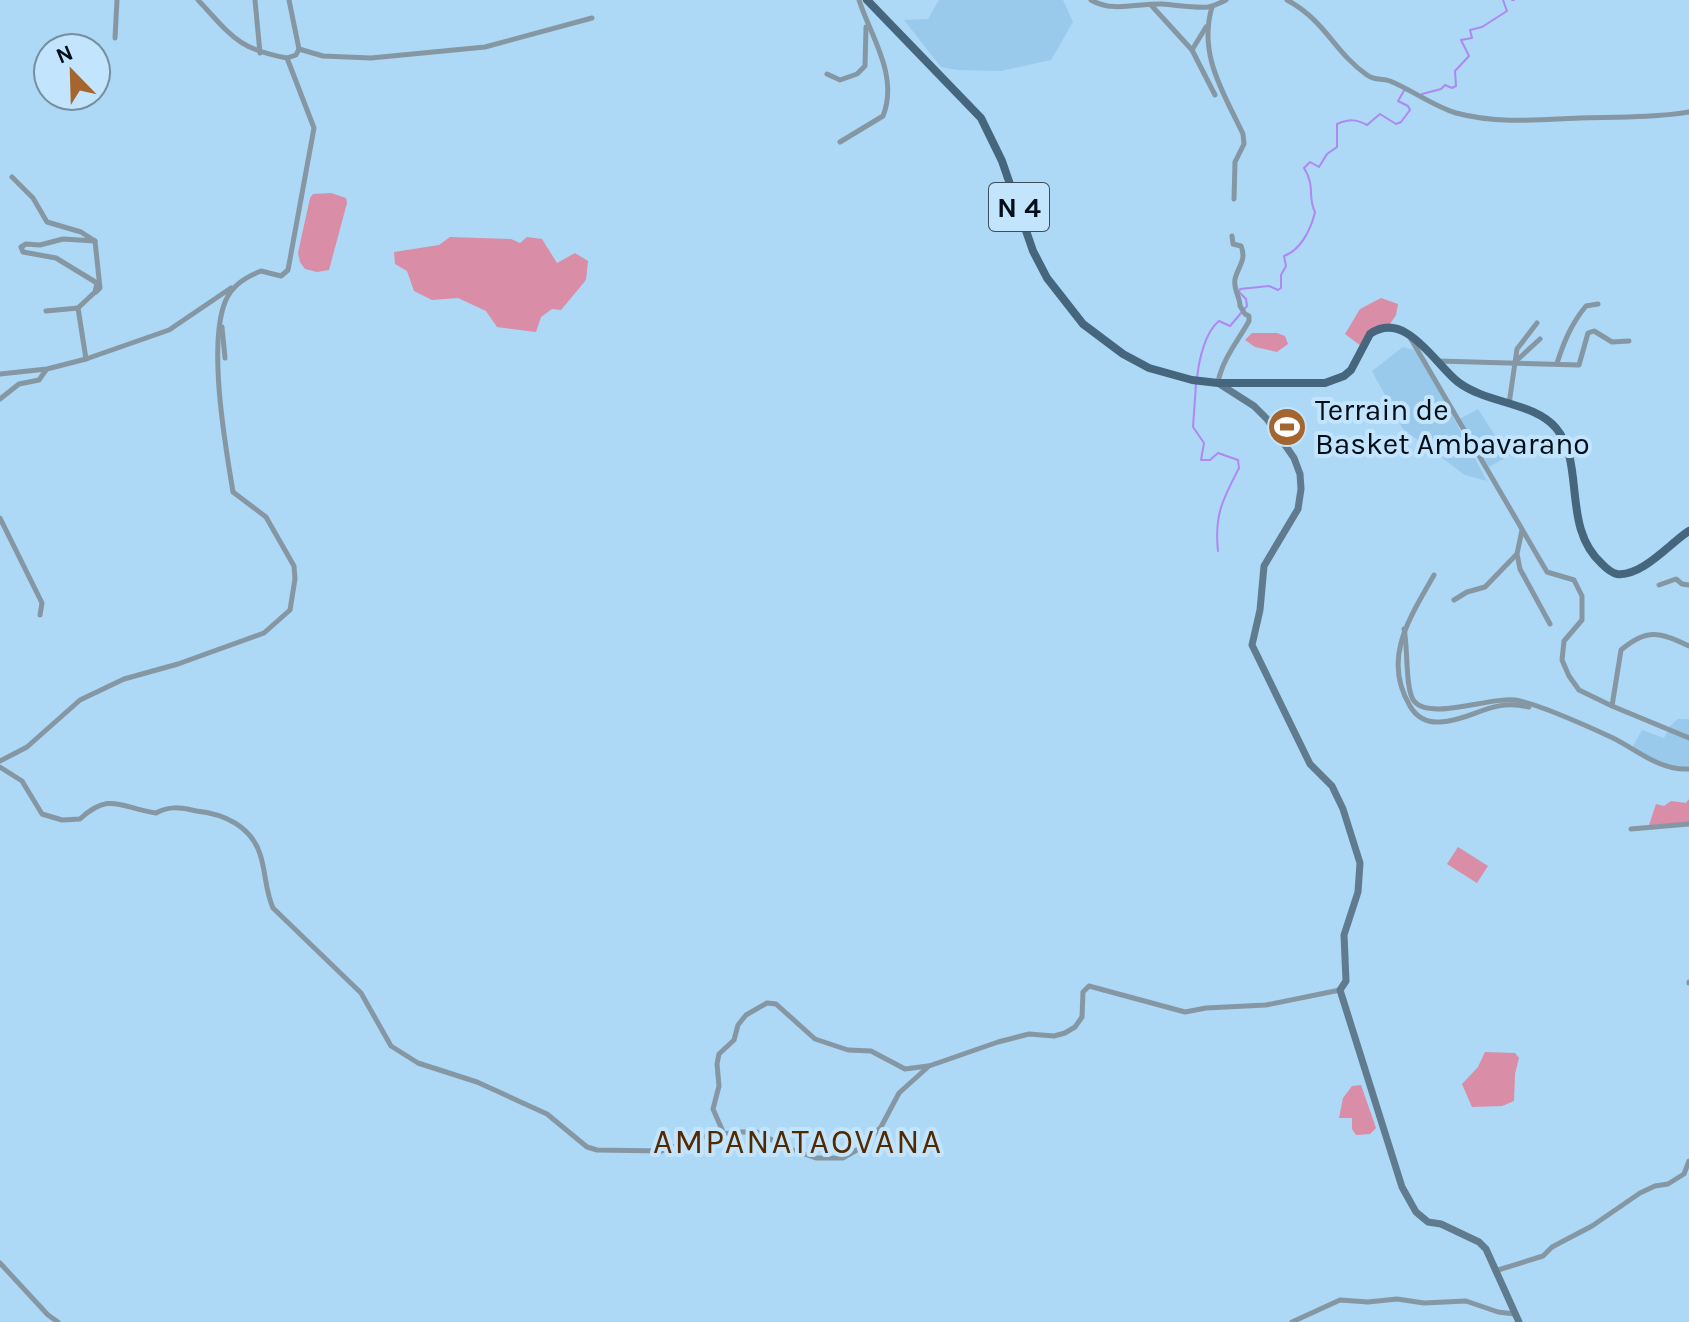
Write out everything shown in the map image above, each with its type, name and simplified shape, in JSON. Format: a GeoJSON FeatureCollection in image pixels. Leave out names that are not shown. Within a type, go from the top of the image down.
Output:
{"type":"FeatureCollection","features":[{"type":"Feature","properties":{"kind":"main road","name":"N 4"},"geometry":{"type":"LineString","coordinates":[[867,0],[981,118],[1002,161],[1033,251],[1073,314],[1123,354],[1149,368],[1196,381],[1218,383]]}},
{"type":"Feature","properties":{"kind":"main road"},"geometry":{"type":"LineString","coordinates":[[1218,383],[1325,383],[1351,370],[1363,344],[1376,330],[1392,328],[1408,334],[1471,392],[1540,415],[1556,429],[1568,454],[1575,507],[1584,542],[1596,559],[1611,572],[1625,573],[1640,567],[1689,531]]}},
{"type":"Feature","properties":{"kind":"street"},"geometry":{"type":"LineString","coordinates":[[115,38],[117,0]]}},
{"type":"Feature","properties":{"kind":"street"},"geometry":{"type":"LineString","coordinates":[[198,0],[238,42],[260,53],[287,58],[296,55],[299,49],[289,0]]}},
{"type":"Feature","properties":{"kind":"street"},"geometry":{"type":"LineString","coordinates":[[255,0],[260,53]]}},
{"type":"Feature","properties":{"kind":"street"},"geometry":{"type":"LineString","coordinates":[[840,142],[883,116],[890,94],[883,59],[859,0]]}},
{"type":"Feature","properties":{"kind":"street"},"geometry":{"type":"LineString","coordinates":[[1091,0],[1120,7],[1150,4],[1212,7],[1226,0]]}},
{"type":"Feature","properties":{"kind":"street"},"geometry":{"type":"LineString","coordinates":[[1287,0],[1319,22],[1366,75],[1391,82],[1461,114],[1532,122],[1689,112]]}},
{"type":"Feature","properties":{"kind":"street"},"geometry":{"type":"LineString","coordinates":[[1150,4],[1192,50],[1215,95]]}},
{"type":"Feature","properties":{"kind":"street"},"geometry":{"type":"LineString","coordinates":[[1192,50],[1207,25],[1212,7]]}},
{"type":"Feature","properties":{"kind":"street"},"geometry":{"type":"LineString","coordinates":[[299,49],[323,56],[362,58],[485,47],[592,18]]}},
{"type":"Feature","properties":{"kind":"street"},"geometry":{"type":"LineString","coordinates":[[827,74],[840,80],[857,74],[865,66],[866,21]]}},
{"type":"Feature","properties":{"kind":"street"},"geometry":{"type":"LineString","coordinates":[[1207,25],[1210,63],[1243,134],[1244,144],[1235,162],[1234,199]]}},
{"type":"Feature","properties":{"kind":"street"},"geometry":{"type":"LineString","coordinates":[[0,374],[47,369],[86,359],[169,330],[261,271],[281,276],[288,270],[314,128],[287,58]]}},
{"type":"Feature","properties":{"kind":"street"},"geometry":{"type":"LineString","coordinates":[[12,177],[33,198],[47,222],[81,232],[95,241],[100,288],[78,308],[46,311]]}},
{"type":"Feature","properties":{"kind":"street"},"geometry":{"type":"LineString","coordinates":[[724,1134],[713,1109],[719,1086],[719,1054],[734,1040],[738,1025],[746,1015],[767,1003],[776,1004],[815,1039],[848,1050],[871,1051],[905,1069],[929,1066],[1018,1037],[1065,1033],[1075,1027],[1082,1017],[1083,992],[1089,986],[1185,1012],[1266,1005],[1340,990],[1346,981],[1344,935],[1358,892],[1360,863],[1343,809],[1332,786],[1310,764],[1252,645],[1260,610],[1264,566],[1298,509],[1301,489],[1294,458],[1267,419],[1254,406],[1218,383],[1235,339],[1249,321],[1249,316],[1240,306],[1234,281],[1244,253],[1241,246],[1233,244],[1232,236]]}},
{"type":"Feature","properties":{"kind":"street"},"geometry":{"type":"LineString","coordinates":[[95,241],[63,239],[21,247],[23,252],[56,258],[74,268],[97,283],[95,292]]}},
{"type":"Feature","properties":{"kind":"street"},"geometry":{"type":"LineString","coordinates":[[0,761],[27,747],[80,700],[124,679],[178,664],[264,633],[290,610],[294,566],[266,517],[233,492],[220,391],[218,341],[225,301],[238,283]]}},
{"type":"Feature","properties":{"kind":"street"},"geometry":{"type":"LineString","coordinates":[[1557,363],[1560,346],[1568,338],[1570,326],[1586,306],[1598,304]]}},
{"type":"Feature","properties":{"kind":"street"},"geometry":{"type":"LineString","coordinates":[[78,308],[86,359]]}},
{"type":"Feature","properties":{"kind":"street"},"geometry":{"type":"LineString","coordinates":[[222,322],[225,358]]}},
{"type":"Feature","properties":{"kind":"street"},"geometry":{"type":"LineString","coordinates":[[1509,405],[1517,349],[1537,323]]}},
{"type":"Feature","properties":{"kind":"street"},"geometry":{"type":"LineString","coordinates":[[1437,361],[1579,365],[1588,333],[1594,331],[1612,342],[1629,341]]}},
{"type":"Feature","properties":{"kind":"street"},"geometry":{"type":"LineString","coordinates":[[1408,334],[1547,572],[1574,580],[1582,596],[1582,620],[1564,641],[1562,660],[1569,676],[1579,690],[1689,738]]}},
{"type":"Feature","properties":{"kind":"street"},"geometry":{"type":"LineString","coordinates":[[1515,362],[1540,339]]}},
{"type":"Feature","properties":{"kind":"street"},"geometry":{"type":"LineString","coordinates":[[0,399],[19,384],[39,380],[47,369]]}},
{"type":"Feature","properties":{"kind":"street"},"geometry":{"type":"LineString","coordinates":[[0,518],[42,603],[40,615]]}},
{"type":"Feature","properties":{"kind":"street"},"geometry":{"type":"LineString","coordinates":[[1522,530],[1517,554],[1520,569],[1550,624]]}},
{"type":"Feature","properties":{"kind":"street"},"geometry":{"type":"LineString","coordinates":[[1454,600],[1485,587],[1517,554]]}},
{"type":"Feature","properties":{"kind":"street"},"geometry":{"type":"LineString","coordinates":[[1434,575],[1404,629],[1396,655],[1406,699],[1421,718],[1432,722],[1444,722],[1500,704],[1538,708]]}},
{"type":"Feature","properties":{"kind":"street"},"geometry":{"type":"LineString","coordinates":[[1659,585],[1676,579],[1689,585]]}},
{"type":"Feature","properties":{"kind":"street"},"geometry":{"type":"LineString","coordinates":[[1404,629],[1409,690],[1413,701],[1423,707],[1477,705],[1510,699],[1612,738],[1665,766],[1689,771]]}},
{"type":"Feature","properties":{"kind":"street"},"geometry":{"type":"LineString","coordinates":[[1612,706],[1621,650],[1638,636],[1654,634],[1689,646]]}},
{"type":"Feature","properties":{"kind":"street"},"geometry":{"type":"LineString","coordinates":[[0,767],[22,781],[42,814],[62,820],[80,819],[94,806],[109,802],[156,813],[168,806],[207,812],[241,826],[260,851],[267,896],[273,908],[361,993],[391,1046],[418,1063],[477,1082],[547,1114],[587,1147],[597,1150],[662,1151],[695,1138],[757,1132],[787,1148],[816,1158],[843,1158],[862,1147],[881,1127],[899,1093],[929,1066]]}},
{"type":"Feature","properties":{"kind":"street"},"geometry":{"type":"LineString","coordinates":[[1631,829],[1689,824]]}},
{"type":"Feature","properties":{"kind":"street"},"geometry":{"type":"LineString","coordinates":[[1340,990],[1402,1187],[1416,1212],[1428,1222],[1441,1224],[1479,1242],[1486,1249],[1518,1318]]}},
{"type":"Feature","properties":{"kind":"street"},"geometry":{"type":"LineString","coordinates":[[1495,1271],[1543,1256],[1552,1247],[1592,1226],[1640,1193],[1668,1184],[1684,1174],[1689,1161]]}},
{"type":"Feature","properties":{"kind":"street"},"geometry":{"type":"LineString","coordinates":[[0,1263],[58,1322]]}},
{"type":"Feature","properties":{"kind":"street"},"geometry":{"type":"LineString","coordinates":[[1292,1322],[1340,1300],[1466,1301],[1518,1318]]}},
{"type":"Feature","properties":{"kind":"street"},"geometry":{"type":"LineString","coordinates":[[48,1315],[65,1322]]}},
{"type":"Feature","properties":{"kind":"shaded area"},"geometry":{"type":"Polygon","coordinates":[[[939,0],[1063,0],[1073,22],[1051,60],[1001,71],[957,70],[941,67],[904,20],[928,19],[939,0]]]}},
{"type":"Feature","properties":{"kind":"shaded area"},"geometry":{"type":"Polygon","coordinates":[[[331,193],[346,198],[347,203],[329,270],[317,272],[305,269],[298,253],[310,198],[313,194],[331,193]]]}},
{"type":"Feature","properties":{"kind":"shaded area"},"geometry":{"type":"Polygon","coordinates":[[[450,237],[511,239],[520,243],[527,237],[542,239],[557,263],[575,253],[588,261],[586,280],[561,310],[552,309],[541,317],[536,332],[497,327],[486,311],[458,298],[432,300],[414,291],[407,271],[395,264],[394,252],[439,245],[450,237]]]}},
{"type":"Feature","properties":{"kind":"shaded area"},"geometry":{"type":"Polygon","coordinates":[[[1381,298],[1398,304],[1396,315],[1388,327],[1361,346],[1345,334],[1360,309],[1381,298]]]}},
{"type":"Feature","properties":{"kind":"shaded area"},"geometry":{"type":"Polygon","coordinates":[[[1252,333],[1277,333],[1285,336],[1288,344],[1277,352],[1255,347],[1245,340],[1252,333]]]}},
{"type":"Feature","properties":{"kind":"shaded area"},"geometry":{"type":"Polygon","coordinates":[[[1403,347],[1418,351],[1487,481],[1465,475],[1403,429],[1372,371],[1403,347]]]}},
{"type":"Feature","properties":{"kind":"shaded area"},"geometry":{"type":"Polygon","coordinates":[[[1478,409],[1508,456],[1489,467],[1460,419],[1478,409]]]}},
{"type":"Feature","properties":{"kind":"shaded area"},"geometry":{"type":"Polygon","coordinates":[[[1678,719],[1689,719],[1689,767],[1665,765],[1632,748],[1642,730],[1664,738],[1678,719]]]}},
{"type":"Feature","properties":{"kind":"shaded area"},"geometry":{"type":"Polygon","coordinates":[[[1689,799],[1689,824],[1649,825],[1656,804],[1664,806],[1671,801],[1686,803],[1689,799]]]}},
{"type":"Feature","properties":{"kind":"shaded area"},"geometry":{"type":"Polygon","coordinates":[[[1458,847],[1488,866],[1477,883],[1447,864],[1458,847]]]}},
{"type":"Feature","properties":{"kind":"shaded area"},"geometry":{"type":"Polygon","coordinates":[[[1485,1052],[1515,1053],[1519,1058],[1514,1101],[1502,1106],[1472,1107],[1462,1084],[1478,1067],[1485,1052]]]}},
{"type":"Feature","properties":{"kind":"shaded area"},"geometry":{"type":"Polygon","coordinates":[[[1361,1085],[1376,1128],[1370,1134],[1356,1135],[1352,1129],[1352,1118],[1339,1118],[1343,1098],[1352,1086],[1361,1085]]]}},
{"type":"Feature","properties":{"kind":"waterway"},"geometry":{"type":"LineString","coordinates":[[1422,94],[1445,85],[1456,86],[1455,71],[1469,56],[1461,40],[1472,38],[1470,30],[1482,27],[1507,11],[1503,0]]}},
{"type":"Feature","properties":{"kind":"waterway"},"geometry":{"type":"LineString","coordinates":[[1197,378],[1204,347],[1214,326],[1219,321],[1230,326],[1247,306],[1240,289],[1281,288],[1281,275],[1286,266],[1284,256],[1304,238],[1315,212],[1310,181],[1304,168],[1310,162],[1319,167],[1327,154],[1337,147],[1337,124],[1352,120],[1367,125],[1380,114],[1396,124],[1401,122],[1410,110],[1398,101],[1405,89]]}},
{"type":"Feature","properties":{"kind":"waterway"},"geometry":{"type":"LineString","coordinates":[[1196,384],[1193,427],[1204,443],[1201,460],[1210,460],[1218,453],[1238,460],[1239,468],[1224,498],[1219,517],[1218,551]]}},
{"type":"Feature","properties":{"kind":"place","name":"Terrain de Basket Ambavarano"},"geometry":{"type":"Point","coordinates":[1287,427]}},
{"type":"Feature","properties":{"kind":"district","name":"AMPANATAOVANA"},"geometry":{"type":"Point","coordinates":[798,1142]}}]}
